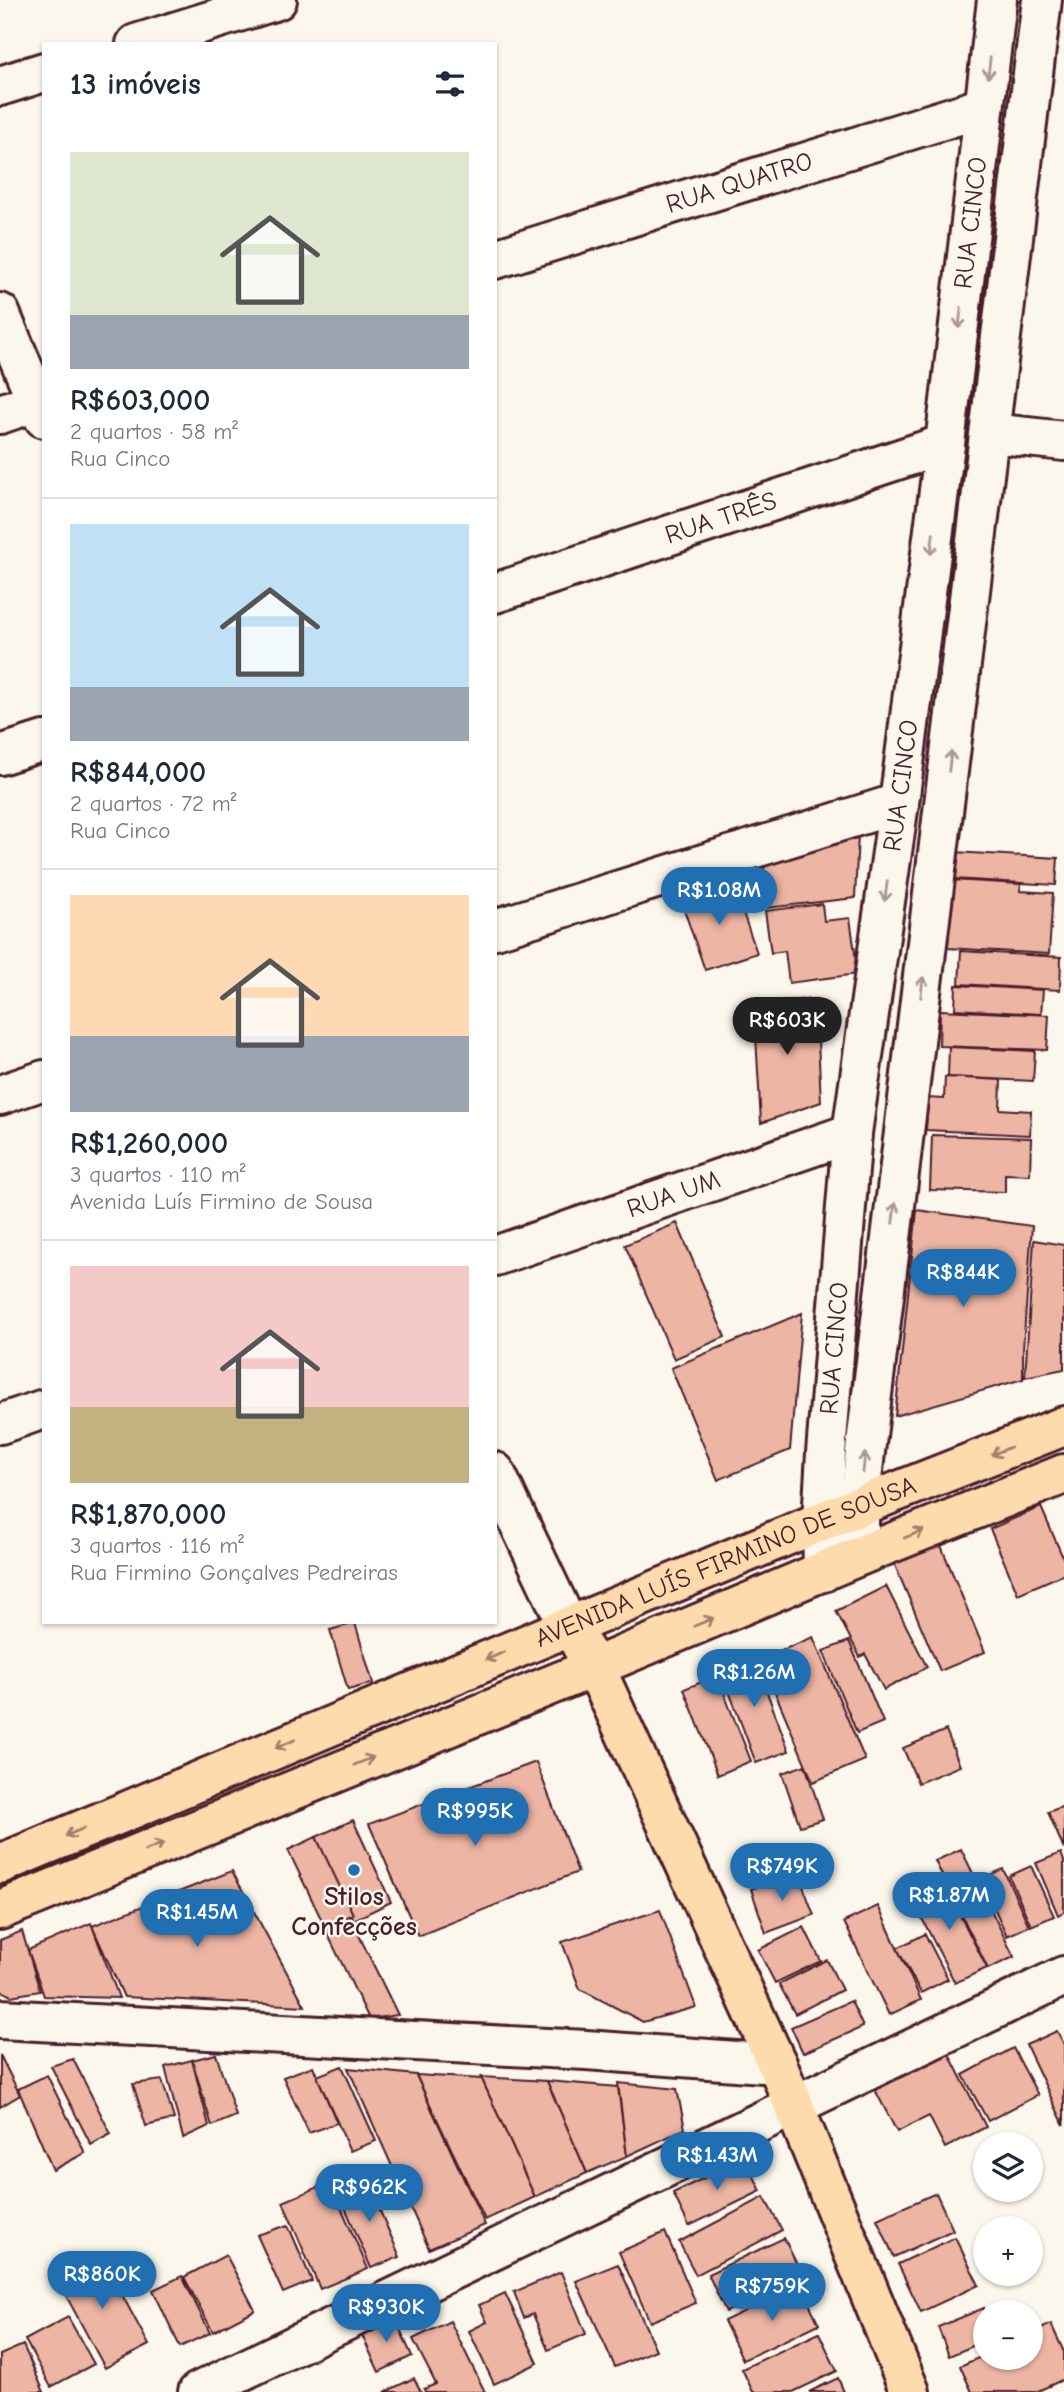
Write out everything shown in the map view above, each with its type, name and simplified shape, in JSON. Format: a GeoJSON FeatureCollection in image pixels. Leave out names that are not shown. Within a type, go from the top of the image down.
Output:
{"type":"FeatureCollection","features":[{"type":"Feature","properties":{"kind":"main road","name":"AVENIDA LUÍS FIRMINO DE SOUSA"},"geometry":{"type":"LineString","coordinates":[[0,1864],[822,1521],[1064,1426]]}},
{"type":"Feature","properties":{"kind":"main road","name":"AVENIDA LUÍS FIRMINO DE SOUSA"},"geometry":{"type":"LineString","coordinates":[[0,1910],[1064,1474]]}},
{"type":"Feature","properties":{"kind":"main road"},"geometry":{"type":"LineString","coordinates":[[568,1626],[596,1667],[777,2064],[909,2392]]}},
{"type":"Feature","properties":{"kind":"street"},"geometry":{"type":"LineString","coordinates":[[141,42],[277,0]]}},
{"type":"Feature","properties":{"kind":"street","name":"RUA CINCO"},"geometry":{"type":"LineString","coordinates":[[823,1572],[822,1521],[852,1133],[899,803],[945,444],[997,0]]}},
{"type":"Feature","properties":{"kind":"street","name":"RUA CINCO"},"geometry":{"type":"LineString","coordinates":[[859,1556],[859,1507],[1042,0]]}},
{"type":"Feature","properties":{"kind":"street"},"geometry":{"type":"LineString","coordinates":[[0,86],[42,73]]}},
{"type":"Feature","properties":{"kind":"street","name":"RUA QUATRO"},"geometry":{"type":"LineString","coordinates":[[497,258],[984,107]]}},
{"type":"Feature","properties":{"kind":"street"},"geometry":{"type":"LineString","coordinates":[[0,313],[41,406],[0,414]]}},
{"type":"Feature","properties":{"kind":"street"},"geometry":{"type":"LineString","coordinates":[[991,433],[1064,441]]}},
{"type":"Feature","properties":{"kind":"street","name":"RUA TRÊS"},"geometry":{"type":"LineString","coordinates":[[497,592],[945,444]]}},
{"type":"Feature","properties":{"kind":"street"},"geometry":{"type":"LineString","coordinates":[[0,755],[42,742]]}},
{"type":"Feature","properties":{"kind":"street"},"geometry":{"type":"LineString","coordinates":[[497,928],[899,803]]}},
{"type":"Feature","properties":{"kind":"street"},"geometry":{"type":"LineString","coordinates":[[0,1095],[42,1081]]}},
{"type":"Feature","properties":{"kind":"street","name":"RUA UM"},"geometry":{"type":"LineString","coordinates":[[497,1255],[852,1133]]}},
{"type":"Feature","properties":{"kind":"street"},"geometry":{"type":"LineString","coordinates":[[0,1424],[42,1410]]}},
{"type":"Feature","properties":{"kind":"street"},"geometry":{"type":"LineString","coordinates":[[497,1476],[568,1626]]}},
{"type":"Feature","properties":{"kind":"street"},"geometry":{"type":"LineString","coordinates":[[198,2392],[1064,1976]]}},
{"type":"Feature","properties":{"kind":"street"},"geometry":{"type":"LineString","coordinates":[[0,2019],[586,2050],[777,2064]]}},
{"type":"Feature","properties":{"kind":"building"},"geometry":{"type":"Polygon","coordinates":[[[858,834],[855,898],[766,908],[764,862],[858,834]]]}},
{"type":"Feature","properties":{"kind":"building"},"geometry":{"type":"Polygon","coordinates":[[[954,852],[1058,858],[1056,885],[953,879],[954,852]]]}},
{"type":"Feature","properties":{"kind":"building"},"geometry":{"type":"Polygon","coordinates":[[[951,880],[1021,884],[1020,891],[1053,893],[1049,954],[948,948],[951,880]]]}},
{"type":"Feature","properties":{"kind":"building"},"geometry":{"type":"Polygon","coordinates":[[[733,884],[757,953],[705,970],[681,901],[733,884]]]}},
{"type":"Feature","properties":{"kind":"building"},"geometry":{"type":"Polygon","coordinates":[[[822,904],[824,921],[850,918],[858,974],[789,983],[785,951],[771,953],[765,911],[822,904]]]}},
{"type":"Feature","properties":{"kind":"building"},"geometry":{"type":"Polygon","coordinates":[[[961,951],[1061,957],[1060,990],[959,984],[961,951]]]}},
{"type":"Feature","properties":{"kind":"building"},"geometry":{"type":"Polygon","coordinates":[[[956,985],[1043,990],[1041,1014],[955,1009],[956,985]]]}},
{"type":"Feature","properties":{"kind":"building"},"geometry":{"type":"Polygon","coordinates":[[[816,999],[821,1102],[761,1123],[754,1002],[816,999]]]}},
{"type":"Feature","properties":{"kind":"building"},"geometry":{"type":"Polygon","coordinates":[[[940,1010],[1049,1015],[1047,1050],[939,1046],[940,1010]]]}},
{"type":"Feature","properties":{"kind":"building"},"geometry":{"type":"Polygon","coordinates":[[[949,1047],[1035,1051],[1033,1081],[948,1077],[949,1047]]]}},
{"type":"Feature","properties":{"kind":"building"},"geometry":{"type":"Polygon","coordinates":[[[945,1077],[1001,1080],[1000,1109],[1031,1111],[1030,1135],[926,1130],[928,1098],[944,1099],[945,1077]]]}},
{"type":"Feature","properties":{"kind":"building"},"geometry":{"type":"Polygon","coordinates":[[[932,1135],[1031,1138],[1030,1175],[1005,1174],[1005,1192],[930,1190],[932,1135]]]}},
{"type":"Feature","properties":{"kind":"building"},"geometry":{"type":"Polygon","coordinates":[[[917,1210],[1032,1226],[1023,1379],[895,1416],[917,1210]]]}},
{"type":"Feature","properties":{"kind":"building"},"geometry":{"type":"Polygon","coordinates":[[[677,1223],[725,1337],[674,1359],[625,1245],[677,1223]]]}},
{"type":"Feature","properties":{"kind":"building"},"geometry":{"type":"Polygon","coordinates":[[[1034,1240],[1064,1245],[1064,1369],[1025,1377],[1034,1240]]]}},
{"type":"Feature","properties":{"kind":"building"},"geometry":{"type":"Polygon","coordinates":[[[802,1313],[790,1450],[718,1480],[671,1368],[802,1313]]]}},
{"type":"Feature","properties":{"kind":"building"},"geometry":{"type":"Polygon","coordinates":[[[1041,1507],[1064,1560],[1064,1574],[1018,1594],[990,1529],[1041,1507]]]}},
{"type":"Feature","properties":{"kind":"building"},"geometry":{"type":"Polygon","coordinates":[[[937,1536],[985,1652],[940,1671],[891,1556],[937,1536]]]}},
{"type":"Feature","properties":{"kind":"building"},"geometry":{"type":"Polygon","coordinates":[[[886,1586],[927,1667],[884,1690],[865,1654],[860,1657],[836,1611],[886,1586]]]}},
{"type":"Feature","properties":{"kind":"building"},"geometry":{"type":"Polygon","coordinates":[[[355,1624],[373,1683],[348,1690],[330,1630],[355,1624]]]}},
{"type":"Feature","properties":{"kind":"building"},"geometry":{"type":"Polygon","coordinates":[[[813,1637],[865,1760],[813,1782],[761,1659],[813,1637]]]}},
{"type":"Feature","properties":{"kind":"building"},"geometry":{"type":"Polygon","coordinates":[[[849,1641],[883,1722],[857,1733],[823,1651],[849,1641]]]}},
{"type":"Feature","properties":{"kind":"building"},"geometry":{"type":"Polygon","coordinates":[[[753,1655],[789,1751],[756,1763],[720,1667],[753,1655]]]}},
{"type":"Feature","properties":{"kind":"building"},"geometry":{"type":"Polygon","coordinates":[[[717,1676],[751,1761],[718,1775],[684,1689],[717,1676]]]}},
{"type":"Feature","properties":{"kind":"building"},"geometry":{"type":"Polygon","coordinates":[[[946,1730],[960,1766],[918,1783],[903,1748],[946,1730]]]}},
{"type":"Feature","properties":{"kind":"building"},"geometry":{"type":"Polygon","coordinates":[[[536,1762],[578,1872],[418,1936],[369,1824],[536,1762]]]}},
{"type":"Feature","properties":{"kind":"building"},"geometry":{"type":"Polygon","coordinates":[[[805,1765],[823,1819],[800,1826],[782,1773],[805,1765]]]}},
{"type":"Feature","properties":{"kind":"building"},"geometry":{"type":"Polygon","coordinates":[[[1064,1806],[1064,1849],[1048,1812],[1064,1806]]]}},
{"type":"Feature","properties":{"kind":"building","name":"Stilos Confecções"},"geometry":{"type":"Polygon","coordinates":[[[353,1820],[391,1902],[354,1920],[316,1837],[353,1820]]]}},
{"type":"Feature","properties":{"kind":"building"},"geometry":{"type":"Polygon","coordinates":[[[316,1837],[353,1914],[325,1927],[288,1850],[316,1837]]]}},
{"type":"Feature","properties":{"kind":"building"},"geometry":{"type":"Polygon","coordinates":[[[961,1849],[1014,1957],[988,1969],[935,1861],[961,1849]]]}},
{"type":"Feature","properties":{"kind":"building"},"geometry":{"type":"Polygon","coordinates":[[[1061,1853],[1064,1861],[1064,1912],[1058,1915],[1036,1863],[1061,1853]]]}},
{"type":"Feature","properties":{"kind":"building"},"geometry":{"type":"Polygon","coordinates":[[[1031,1866],[1054,1916],[1031,1926],[1009,1876],[1031,1866]]]}},
{"type":"Feature","properties":{"kind":"building"},"geometry":{"type":"Polygon","coordinates":[[[1003,1869],[1029,1926],[1007,1936],[981,1879],[1003,1869]]]}},
{"type":"Feature","properties":{"kind":"building"},"geometry":{"type":"Polygon","coordinates":[[[232,1871],[305,2006],[124,1997],[92,1926],[232,1871]]]}},
{"type":"Feature","properties":{"kind":"building"},"geometry":{"type":"Polygon","coordinates":[[[798,1873],[814,1915],[766,1933],[751,1889],[798,1873]]]}},
{"type":"Feature","properties":{"kind":"building"},"geometry":{"type":"Polygon","coordinates":[[[942,1880],[987,1968],[955,1983],[911,1897],[942,1880]]]}},
{"type":"Feature","properties":{"kind":"building"},"geometry":{"type":"Polygon","coordinates":[[[878,1906],[921,2000],[889,2015],[844,1922],[878,1906]]]}},
{"type":"Feature","properties":{"kind":"building"},"geometry":{"type":"Polygon","coordinates":[[[660,1910],[696,2007],[643,2022],[580,1989],[562,1942],[660,1910]]]}},
{"type":"Feature","properties":{"kind":"building"},"geometry":{"type":"Polygon","coordinates":[[[350,1917],[398,2015],[369,2019],[325,1929],[350,1917]]]}},
{"type":"Feature","properties":{"kind":"building"},"geometry":{"type":"Polygon","coordinates":[[[91,1923],[119,1998],[44,1996],[28,1950],[91,1923]]]}},
{"type":"Feature","properties":{"kind":"building"},"geometry":{"type":"Polygon","coordinates":[[[804,1927],[821,1961],[775,1983],[758,1950],[804,1927]]]}},
{"type":"Feature","properties":{"kind":"building"},"geometry":{"type":"Polygon","coordinates":[[[22,1931],[40,1991],[11,1996],[0,1990],[0,1940],[22,1931]]]}},
{"type":"Feature","properties":{"kind":"building"},"geometry":{"type":"Polygon","coordinates":[[[925,1934],[948,1979],[921,1993],[897,1948],[925,1934]]]}},
{"type":"Feature","properties":{"kind":"building"},"geometry":{"type":"Polygon","coordinates":[[[827,1960],[842,1990],[795,2014],[779,1984],[827,1960]]]}},
{"type":"Feature","properties":{"kind":"building"},"geometry":{"type":"Polygon","coordinates":[[[851,2001],[863,2027],[803,2053],[791,2027],[851,2001]]]}},
{"type":"Feature","properties":{"kind":"building"},"geometry":{"type":"Polygon","coordinates":[[[1057,2031],[1064,2044],[1064,2125],[1026,2045],[1057,2031]]]}},
{"type":"Feature","properties":{"kind":"building"},"geometry":{"type":"Polygon","coordinates":[[[1013,2048],[1038,2095],[988,2121],[963,2075],[1013,2048]]]}},
{"type":"Feature","properties":{"kind":"building"},"geometry":{"type":"Polygon","coordinates":[[[948,2052],[986,2127],[945,2148],[929,2116],[897,2132],[875,2090],[948,2052]]]}},
{"type":"Feature","properties":{"kind":"building"},"geometry":{"type":"Polygon","coordinates":[[[216,2054],[236,2116],[212,2126],[192,2060],[216,2054]]]}},
{"type":"Feature","properties":{"kind":"building"},"geometry":{"type":"Polygon","coordinates":[[[0,2055],[20,2095],[0,2107],[0,2055]]]}},
{"type":"Feature","properties":{"kind":"building"},"geometry":{"type":"Polygon","coordinates":[[[73,2059],[111,2134],[91,2145],[51,2066],[73,2059]]]}},
{"type":"Feature","properties":{"kind":"building"},"geometry":{"type":"Polygon","coordinates":[[[192,2060],[209,2126],[183,2138],[165,2067],[192,2060]]]}},
{"type":"Feature","properties":{"kind":"building"},"geometry":{"type":"Polygon","coordinates":[[[313,2066],[337,2123],[309,2133],[283,2077],[313,2066]]]}},
{"type":"Feature","properties":{"kind":"building"},"geometry":{"type":"Polygon","coordinates":[[[342,2066],[376,2141],[350,2151],[317,2076],[342,2066]]]}},
{"type":"Feature","properties":{"kind":"building"},"geometry":{"type":"Polygon","coordinates":[[[348,2068],[416,2075],[485,2225],[429,2249],[348,2068]]]}},
{"type":"Feature","properties":{"kind":"building"},"geometry":{"type":"Polygon","coordinates":[[[47,2075],[85,2153],[53,2170],[18,2089],[47,2075]]]}},
{"type":"Feature","properties":{"kind":"building"},"geometry":{"type":"Polygon","coordinates":[[[416,2075],[482,2079],[535,2197],[485,2220],[416,2075]]]}},
{"type":"Feature","properties":{"kind":"building"},"geometry":{"type":"Polygon","coordinates":[[[481,2077],[547,2081],[587,2173],[535,2197],[481,2077]]]}},
{"type":"Feature","properties":{"kind":"building"},"geometry":{"type":"Polygon","coordinates":[[[162,2080],[174,2119],[146,2126],[133,2084],[162,2080]]]}},
{"type":"Feature","properties":{"kind":"building"},"geometry":{"type":"Polygon","coordinates":[[[547,2081],[618,2087],[627,2156],[587,2173],[547,2081]]]}},
{"type":"Feature","properties":{"kind":"building"},"geometry":{"type":"Polygon","coordinates":[[[618,2083],[677,2089],[685,2129],[627,2156],[618,2083]]]}},
{"type":"Feature","properties":{"kind":"building"},"geometry":{"type":"Polygon","coordinates":[[[745,2158],[761,2191],[689,2226],[673,2193],[745,2158]]]}},
{"type":"Feature","properties":{"kind":"building"},"geometry":{"type":"Polygon","coordinates":[[[367,2181],[400,2257],[371,2268],[338,2191],[367,2181]]]}},
{"type":"Feature","properties":{"kind":"building"},"geometry":{"type":"Polygon","coordinates":[[[330,2182],[368,2269],[320,2289],[283,2202],[330,2182]]]}},
{"type":"Feature","properties":{"kind":"building"},"geometry":{"type":"Polygon","coordinates":[[[936,2193],[953,2230],[894,2257],[877,2219],[936,2193]]]}},
{"type":"Feature","properties":{"kind":"building"},"geometry":{"type":"Polygon","coordinates":[[[764,2197],[782,2230],[696,2275],[679,2242],[764,2197]]]}},
{"type":"Feature","properties":{"kind":"building"},"geometry":{"type":"Polygon","coordinates":[[[288,2225],[312,2281],[283,2293],[257,2235],[288,2225]]]}},
{"type":"Feature","properties":{"kind":"building"},"geometry":{"type":"Polygon","coordinates":[[[665,2232],[696,2303],[650,2322],[619,2252],[665,2232]]]}},
{"type":"Feature","properties":{"kind":"building"},"geometry":{"type":"Polygon","coordinates":[[[955,2237],[973,2273],[973,2286],[977,2286],[921,2312],[898,2264],[955,2237]]]}},
{"type":"Feature","properties":{"kind":"building"},"geometry":{"type":"Polygon","coordinates":[[[784,2238],[803,2277],[726,2312],[708,2274],[784,2238]]]}},
{"type":"Feature","properties":{"kind":"building"},"geometry":{"type":"Polygon","coordinates":[[[100,2254],[149,2345],[105,2368],[56,2277],[100,2254]]]}},
{"type":"Feature","properties":{"kind":"building"},"geometry":{"type":"Polygon","coordinates":[[[226,2255],[255,2310],[213,2332],[184,2277],[226,2255]]]}},
{"type":"Feature","properties":{"kind":"building"},"geometry":{"type":"Polygon","coordinates":[[[618,2264],[656,2350],[615,2367],[576,2281],[618,2264]]]}},
{"type":"Feature","properties":{"kind":"building"},"geometry":{"type":"Polygon","coordinates":[[[561,2272],[586,2334],[548,2350],[533,2314],[524,2318],[514,2292],[561,2272]]]}},
{"type":"Feature","properties":{"kind":"building"},"geometry":{"type":"Polygon","coordinates":[[[182,2276],[210,2333],[180,2347],[153,2290],[182,2276]]]}},
{"type":"Feature","properties":{"kind":"building"},"geometry":{"type":"Polygon","coordinates":[[[800,2285],[819,2324],[743,2360],[724,2321],[800,2285]]]}},
{"type":"Feature","properties":{"kind":"building"},"geometry":{"type":"Polygon","coordinates":[[[505,2293],[538,2363],[494,2384],[469,2331],[487,2322],[479,2305],[505,2293]]]}},
{"type":"Feature","properties":{"kind":"building"},"geometry":{"type":"Polygon","coordinates":[[[973,2313],[973,2346],[949,2356],[938,2327],[973,2313]]]}},
{"type":"Feature","properties":{"kind":"building"},"geometry":{"type":"Polygon","coordinates":[[[394,2316],[412,2356],[379,2372],[360,2331],[394,2316]]]}},
{"type":"Feature","properties":{"kind":"building"},"geometry":{"type":"Polygon","coordinates":[[[68,2317],[94,2364],[51,2387],[25,2340],[68,2317]]]}},
{"type":"Feature","properties":{"kind":"building"},"geometry":{"type":"Polygon","coordinates":[[[450,2321],[485,2392],[425,2392],[424,2389],[436,2384],[413,2339],[450,2321]]]}},
{"type":"Feature","properties":{"kind":"building"},"geometry":{"type":"Polygon","coordinates":[[[1051,2324],[1064,2352],[1064,2379],[1036,2392],[972,2392],[960,2366],[973,2360],[973,2370],[1043,2370],[1043,2328],[1051,2324]]]}},
{"type":"Feature","properties":{"kind":"building"},"geometry":{"type":"Polygon","coordinates":[[[819,2333],[837,2371],[793,2392],[753,2392],[742,2369],[819,2333]]]}},
{"type":"Feature","properties":{"kind":"building"},"geometry":{"type":"Polygon","coordinates":[[[23,2345],[44,2392],[0,2392],[0,2355],[23,2345]]]}},
{"type":"Feature","properties":{"kind":"building"},"geometry":{"type":"Polygon","coordinates":[[[414,2378],[421,2392],[385,2392],[414,2378]]]}},
{"type":"Feature","properties":{"kind":"building"},"geometry":{"type":"Polygon","coordinates":[[[838,2378],[844,2392],[809,2392],[838,2378]]]}},
{"type":"Feature","properties":{"kind":"place","name":"Stilos Confecções"},"geometry":{"type":"Point","coordinates":[354,1870]}}]}
